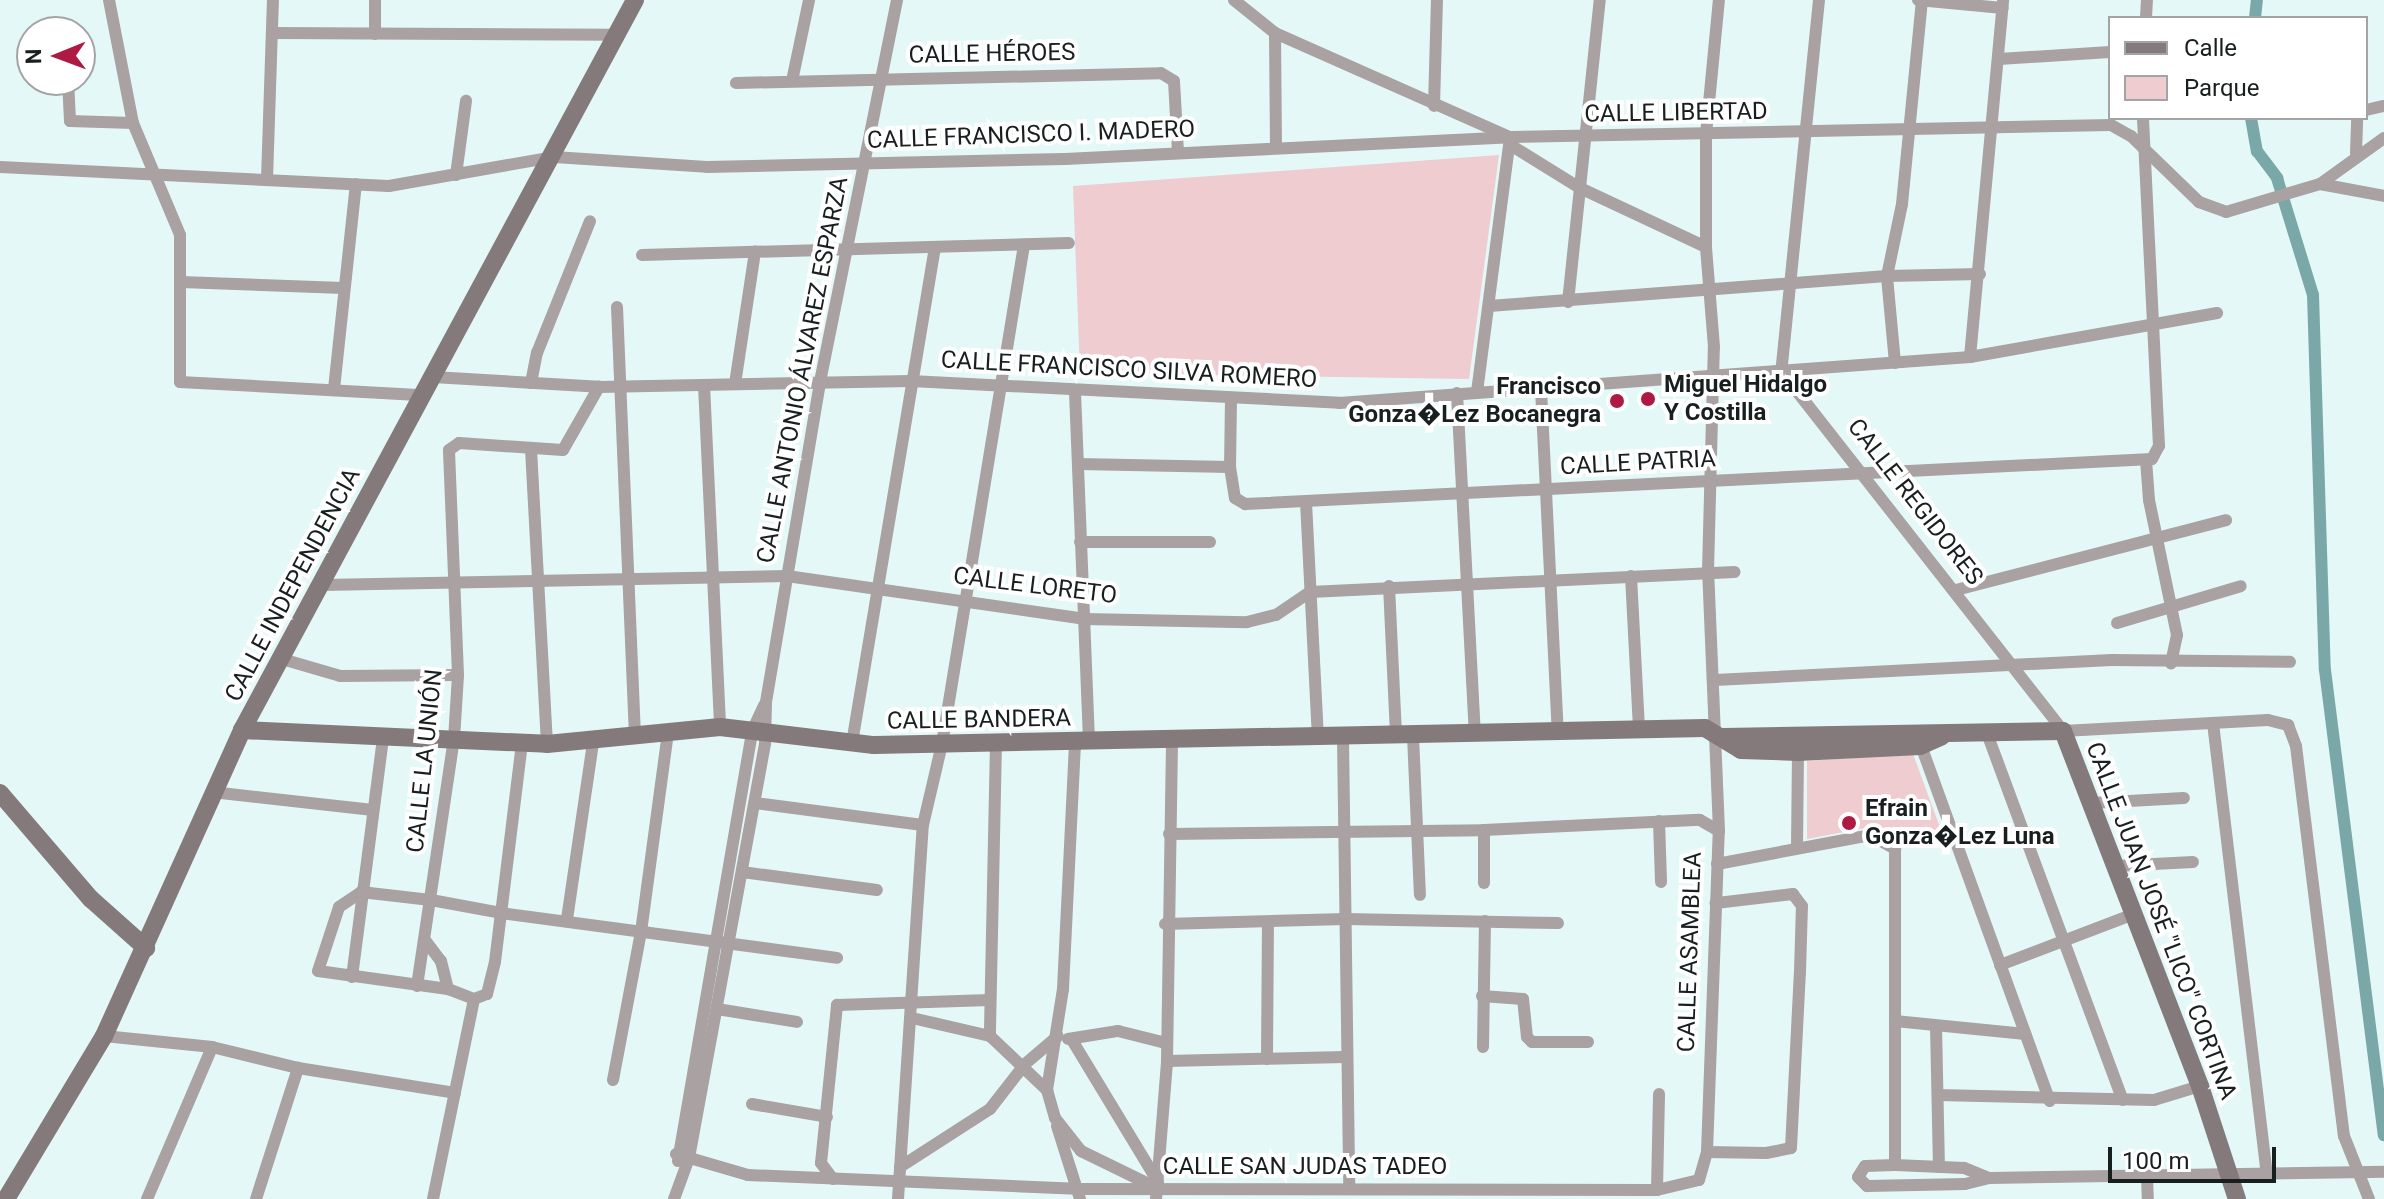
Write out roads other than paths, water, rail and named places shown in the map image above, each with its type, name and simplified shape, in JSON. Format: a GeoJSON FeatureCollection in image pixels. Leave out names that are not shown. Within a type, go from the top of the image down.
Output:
{"type":"FeatureCollection","features":[{"type":"Feature","properties":{"kind":"street"},"geometry":{"type":"LineString","coordinates":[[109,0],[133,123],[180,235],[180,382],[192,386],[334,389],[423,395]]}},
{"type":"Feature","properties":{"kind":"street"},"geometry":{"type":"LineString","coordinates":[[267,179],[273,0]]}},
{"type":"Feature","properties":{"kind":"street"},"geometry":{"type":"LineString","coordinates":[[375,0],[375,34]]}},
{"type":"Feature","properties":{"kind":"street","name":"CALLE INDEPENDENCIA"},"geometry":{"type":"LineString","coordinates":[[6,1199],[104,1036],[242,730],[554,157],[635,0]]}},
{"type":"Feature","properties":{"kind":"street"},"geometry":{"type":"LineString","coordinates":[[792,81],[809,0]]}},
{"type":"Feature","properties":{"kind":"street","name":"CALLE ANTONIO ÁLVAREZ ESPARZA"},"geometry":{"type":"LineString","coordinates":[[674,1199],[680,1176],[714,940],[766,702],[820,382],[897,0]]}},
{"type":"Feature","properties":{"kind":"street","name":"CALLE LIBERTAD"},"geometry":{"type":"LineString","coordinates":[[1234,0],[1275,33],[1511,142],[1586,137],[2111,125],[2144,149],[2199,202],[2226,212],[2260,205],[2320,184]]}},
{"type":"Feature","properties":{"kind":"street"},"geometry":{"type":"LineString","coordinates":[[1434,106],[1437,0]]}},
{"type":"Feature","properties":{"kind":"street"},"geometry":{"type":"LineString","coordinates":[[1568,302],[1600,0]]}},
{"type":"Feature","properties":{"kind":"street","name":"CALLE ASAMBLEA"},"geometry":{"type":"LineString","coordinates":[[1706,1172],[1721,735],[1708,571],[1714,376],[1706,247],[1706,134],[1719,0]]}},
{"type":"Feature","properties":{"kind":"street"},"geometry":{"type":"LineString","coordinates":[[1781,371],[1789,282],[1798,244],[1819,0]]}},
{"type":"Feature","properties":{"kind":"street"},"geometry":{"type":"LineString","coordinates":[[1895,363],[1887,276],[1898,229],[1921,0],[2003,4],[1970,357]]}},
{"type":"Feature","properties":{"kind":"street"},"geometry":{"type":"LineString","coordinates":[[272,33],[617,35]]}},
{"type":"Feature","properties":{"kind":"street"},"geometry":{"type":"LineString","coordinates":[[1275,33],[1276,148]]}},
{"type":"Feature","properties":{"kind":"street"},"geometry":{"type":"LineString","coordinates":[[1999,59],[2108,52]]}},
{"type":"Feature","properties":{"kind":"street","name":"CALLE HÉROES"},"geometry":{"type":"LineString","coordinates":[[736,83],[1167,73],[1175,87],[1178,152]]}},
{"type":"Feature","properties":{"kind":"street"},"geometry":{"type":"LineString","coordinates":[[69,96],[70,121],[133,123]]}},
{"type":"Feature","properties":{"kind":"street"},"geometry":{"type":"LineString","coordinates":[[456,175],[466,101]]}},
{"type":"Feature","properties":{"kind":"street"},"geometry":{"type":"LineString","coordinates":[[2143,120],[2159,446],[2156,456],[2146,460],[2177,635],[2171,663]]}},
{"type":"Feature","properties":{"kind":"street"},"geometry":{"type":"LineString","coordinates":[[2356,153],[2357,120]]}},
{"type":"Feature","properties":{"kind":"street"},"geometry":{"type":"LineString","coordinates":[[2320,184],[2356,153],[2384,138]]}},
{"type":"Feature","properties":{"kind":"street"},"geometry":{"type":"LineString","coordinates":[[1477,392],[1511,142],[1580,188],[1706,247]]}},
{"type":"Feature","properties":{"kind":"street","name":"CALLE FRANCISCO I. MADERO"},"geometry":{"type":"LineString","coordinates":[[0,167],[356,184],[421,183],[554,157],[707,167],[1511,142]]}},
{"type":"Feature","properties":{"kind":"street"},"geometry":{"type":"LineString","coordinates":[[334,389],[356,184]]}},
{"type":"Feature","properties":{"kind":"street"},"geometry":{"type":"LineString","coordinates":[[2320,184],[2384,196]]}},
{"type":"Feature","properties":{"kind":"street"},"geometry":{"type":"LineString","coordinates":[[531,383],[537,353],[590,221]]}},
{"type":"Feature","properties":{"kind":"street"},"geometry":{"type":"LineString","coordinates":[[642,255],[1069,243]]}},
{"type":"Feature","properties":{"kind":"street"},"geometry":{"type":"LineString","coordinates":[[898,1199],[923,825],[942,744],[962,600],[1024,245]]}},
{"type":"Feature","properties":{"kind":"street"},"geometry":{"type":"LineString","coordinates":[[852,743],[935,247]]}},
{"type":"Feature","properties":{"kind":"street"},"geometry":{"type":"LineString","coordinates":[[735,384],[755,252]]}},
{"type":"Feature","properties":{"kind":"street"},"geometry":{"type":"LineString","coordinates":[[1489,306],[1789,282],[1980,274]]}},
{"type":"Feature","properties":{"kind":"street"},"geometry":{"type":"LineString","coordinates":[[181,282],[343,288]]}},
{"type":"Feature","properties":{"kind":"street"},"geometry":{"type":"LineString","coordinates":[[617,307],[635,738]]}},
{"type":"Feature","properties":{"kind":"street","name":"CALLE FRANCISCO SILVA ROMERO"},"geometry":{"type":"LineString","coordinates":[[433,377],[599,387],[911,381],[1075,392],[1339,403],[1970,357],[2217,313]]}},
{"type":"Feature","properties":{"kind":"street","name":"CALLE REGIDORES"},"geometry":{"type":"LineString","coordinates":[[1781,371],[1956,590],[2063,731]]}},
{"type":"Feature","properties":{"kind":"street"},"geometry":{"type":"LineString","coordinates":[[704,385],[720,727]]}},
{"type":"Feature","properties":{"kind":"street"},"geometry":{"type":"LineString","coordinates":[[547,744],[531,449],[563,450],[599,387]]}},
{"type":"Feature","properties":{"kind":"street"},"geometry":{"type":"LineString","coordinates":[[1541,389],[1558,732]]}},
{"type":"Feature","properties":{"kind":"street"},"geometry":{"type":"LineString","coordinates":[[1047,1090],[1058,1036],[1082,742],[1084,619],[1075,392]]}},
{"type":"Feature","properties":{"kind":"street"},"geometry":{"type":"LineString","coordinates":[[1457,393],[1475,734]]}},
{"type":"Feature","properties":{"kind":"street","name":"CALLE PATRIA"},"geometry":{"type":"LineString","coordinates":[[1231,398],[1230,467],[1235,498],[1240,503],[2146,460]]}},
{"type":"Feature","properties":{"kind":"street","name":"CALLE LA UNIÓN"},"geometry":{"type":"LineString","coordinates":[[417,986],[454,739],[458,675],[452,445],[531,449]]}},
{"type":"Feature","properties":{"kind":"street"},"geometry":{"type":"LineString","coordinates":[[1078,464],[1230,467]]}},
{"type":"Feature","properties":{"kind":"street"},"geometry":{"type":"LineString","coordinates":[[1306,502],[1318,739]]}},
{"type":"Feature","properties":{"kind":"street"},"geometry":{"type":"LineString","coordinates":[[1956,590],[2226,520]]}},
{"type":"Feature","properties":{"kind":"street"},"geometry":{"type":"LineString","coordinates":[[1080,542],[1210,542]]}},
{"type":"Feature","properties":{"kind":"street","name":"CALLE LORETO"},"geometry":{"type":"LineString","coordinates":[[322,585],[787,576],[1084,619],[1263,621],[1310,592],[1467,582],[1735,572]]}},
{"type":"Feature","properties":{"kind":"street"},"geometry":{"type":"LineString","coordinates":[[1631,576],[1639,731]]}},
{"type":"Feature","properties":{"kind":"street"},"geometry":{"type":"LineString","coordinates":[[1389,586],[1417,831],[1420,895]]}},
{"type":"Feature","properties":{"kind":"street"},"geometry":{"type":"LineString","coordinates":[[2117,623],[2173,609],[2241,586]]}},
{"type":"Feature","properties":{"kind":"street"},"geometry":{"type":"LineString","coordinates":[[282,659],[340,676],[458,675]]}},
{"type":"Feature","properties":{"kind":"street"},"geometry":{"type":"LineString","coordinates":[[1715,680],[2111,660],[2290,662]]}},
{"type":"Feature","properties":{"kind":"street"},"geometry":{"type":"LineString","coordinates":[[1721,735],[1741,750],[1798,752],[1942,736],[2268,720],[2288,725],[2296,746],[2344,1136],[2355,1172],[2369,1199]]}},
{"type":"Feature","properties":{"kind":"street"},"geometry":{"type":"LineString","coordinates":[[2213,723],[2267,1174]]}},
{"type":"Feature","properties":{"kind":"street","name":"CALLE BANDERA"},"geometry":{"type":"LineString","coordinates":[[242,730],[547,744],[593,743],[720,727],[760,729],[852,743],[942,744],[1318,739],[1705,728],[1721,735]]}},
{"type":"Feature","properties":{"kind":"street","name":"CALLE ANTONIO ÁLVAREZ ESPARZA"},"geometry":{"type":"LineString","coordinates":[[683,1156],[717,1009],[755,803],[760,729]]}},
{"type":"Feature","properties":{"kind":"street","name":"CALLE JUAN JOSÉ \"LICO\" CORTINA"},"geometry":{"type":"LineString","coordinates":[[2063,731],[2200,1086],[2237,1199]]}},
{"type":"Feature","properties":{"kind":"street"},"geometry":{"type":"LineString","coordinates":[[613,1080],[641,932],[668,732]]}},
{"type":"Feature","properties":{"kind":"street"},"geometry":{"type":"LineString","coordinates":[[1721,735],[1919,739]]}},
{"type":"Feature","properties":{"kind":"street"},"geometry":{"type":"LineString","coordinates":[[1988,736],[2123,1100]]}},
{"type":"Feature","properties":{"kind":"street"},"geometry":{"type":"LineString","coordinates":[[352,977],[383,737]]}},
{"type":"Feature","properties":{"kind":"street"},"geometry":{"type":"LineString","coordinates":[[1343,738],[1349,1186]]}},
{"type":"Feature","properties":{"kind":"street"},"geometry":{"type":"LineString","coordinates":[[1919,739],[2050,1101]]}},
{"type":"Feature","properties":{"kind":"street"},"geometry":{"type":"LineString","coordinates":[[1157,1189],[1167,1061],[1165,924],[1172,741]]}},
{"type":"Feature","properties":{"kind":"street"},"geometry":{"type":"LineString","coordinates":[[522,743],[501,913],[495,962],[487,994],[474,999],[448,989],[352,977],[316,967],[339,907],[361,892],[431,900],[501,913],[567,919],[837,958]]}},
{"type":"Feature","properties":{"kind":"street"},"geometry":{"type":"LineString","coordinates":[[567,919],[593,743]]}},
{"type":"Feature","properties":{"kind":"street"},"geometry":{"type":"LineString","coordinates":[[990,1036],[996,743]]}},
{"type":"Feature","properties":{"kind":"street"},"geometry":{"type":"LineString","coordinates":[[1797,847],[1798,752]]}},
{"type":"Feature","properties":{"kind":"street"},"geometry":{"type":"LineString","coordinates":[[212,792],[373,810]]}},
{"type":"Feature","properties":{"kind":"street"},"geometry":{"type":"LineString","coordinates":[[0,793],[91,899],[146,948]]}},
{"type":"Feature","properties":{"kind":"street"},"geometry":{"type":"LineString","coordinates":[[2092,803],[2184,798]]}},
{"type":"Feature","properties":{"kind":"street"},"geometry":{"type":"LineString","coordinates":[[755,803],[923,825]]}},
{"type":"Feature","properties":{"kind":"street"},"geometry":{"type":"LineString","coordinates":[[1169,834],[1484,830],[1700,820],[1719,831]]}},
{"type":"Feature","properties":{"kind":"street"},"geometry":{"type":"LineString","coordinates":[[1659,821],[1661,882]]}},
{"type":"Feature","properties":{"kind":"street"},"geometry":{"type":"LineString","coordinates":[[1484,830],[1484,883]]}},
{"type":"Feature","properties":{"kind":"street"},"geometry":{"type":"LineString","coordinates":[[1717,864],[1870,835],[1895,849],[1895,1165]]}},
{"type":"Feature","properties":{"kind":"street"},"geometry":{"type":"LineString","coordinates":[[2115,866],[2193,862]]}},
{"type":"Feature","properties":{"kind":"street"},"geometry":{"type":"LineString","coordinates":[[742,872],[877,890]]}},
{"type":"Feature","properties":{"kind":"street"},"geometry":{"type":"LineString","coordinates":[[1707,1152],[1766,1153],[1791,1148],[1800,972],[1802,906],[1793,894],[1716,903]]}},
{"type":"Feature","properties":{"kind":"street"},"geometry":{"type":"LineString","coordinates":[[2000,965],[2134,914]]}},
{"type":"Feature","properties":{"kind":"street"},"geometry":{"type":"LineString","coordinates":[[1165,924],[1268,924],[1345,919],[1558,923]]}},
{"type":"Feature","properties":{"kind":"street"},"geometry":{"type":"LineString","coordinates":[[1483,1047],[1485,921]]}},
{"type":"Feature","properties":{"kind":"street"},"geometry":{"type":"LineString","coordinates":[[1267,1059],[1268,924]]}},
{"type":"Feature","properties":{"kind":"street"},"geometry":{"type":"LineString","coordinates":[[425,940],[441,961],[448,989]]}},
{"type":"Feature","properties":{"kind":"street"},"geometry":{"type":"LineString","coordinates":[[1482,996],[1523,999],[1527,1037],[1532,1042],[1588,1042]]}},
{"type":"Feature","properties":{"kind":"street"},"geometry":{"type":"LineString","coordinates":[[433,1199],[456,1105],[455,1093],[474,999]]}},
{"type":"Feature","properties":{"kind":"street"},"geometry":{"type":"LineString","coordinates":[[833,1179],[821,1163],[837,1005],[913,1000],[990,1003]]}},
{"type":"Feature","properties":{"kind":"street"},"geometry":{"type":"LineString","coordinates":[[717,1009],[797,1022]]}},
{"type":"Feature","properties":{"kind":"street"},"geometry":{"type":"LineString","coordinates":[[912,1018],[990,1036],[1025,1064],[1047,1090],[1078,1194]]}},
{"type":"Feature","properties":{"kind":"street"},"geometry":{"type":"LineString","coordinates":[[1895,1021],[2025,1034]]}},
{"type":"Feature","properties":{"kind":"street"},"geometry":{"type":"LineString","coordinates":[[1936,1026],[1939,1167]]}},
{"type":"Feature","properties":{"kind":"street"},"geometry":{"type":"LineString","coordinates":[[1058,1036],[1072,1040],[1118,1031],[1166,1043]]}},
{"type":"Feature","properties":{"kind":"street"},"geometry":{"type":"LineString","coordinates":[[104,1036],[212,1047],[298,1068],[455,1093]]}},
{"type":"Feature","properties":{"kind":"street"},"geometry":{"type":"LineString","coordinates":[[900,1167],[990,1109],[1025,1064],[1058,1036]]}},
{"type":"Feature","properties":{"kind":"street"},"geometry":{"type":"LineString","coordinates":[[1072,1040],[1157,1189]]}},
{"type":"Feature","properties":{"kind":"street"},"geometry":{"type":"LineString","coordinates":[[147,1199],[212,1047]]}},
{"type":"Feature","properties":{"kind":"street"},"geometry":{"type":"LineString","coordinates":[[1167,1061],[1345,1057]]}},
{"type":"Feature","properties":{"kind":"street"},"geometry":{"type":"LineString","coordinates":[[256,1199],[298,1068]]}},
{"type":"Feature","properties":{"kind":"street"},"geometry":{"type":"LineString","coordinates":[[1938,1095],[2050,1101],[2162,1099],[2200,1086]]}},
{"type":"Feature","properties":{"kind":"street"},"geometry":{"type":"LineString","coordinates":[[1657,1190],[1659,1094]]}},
{"type":"Feature","properties":{"kind":"street"},"geometry":{"type":"LineString","coordinates":[[752,1104],[827,1117]]}},
{"type":"Feature","properties":{"kind":"street"},"geometry":{"type":"LineString","coordinates":[[1055,1118],[1094,1160],[1157,1189]]}},
{"type":"Feature","properties":{"kind":"street","name":"CALLE SAN JUDAS TADEO"},"geometry":{"type":"LineString","coordinates":[[683,1156],[748,1175],[804,1175],[1078,1194],[1157,1189],[1349,1186],[1412,1194],[1619,1194],[1686,1187],[1706,1172]]}},
{"type":"Feature","properties":{"kind":"street"},"geometry":{"type":"LineString","coordinates":[[804,1175],[821,1163]]}},
{"type":"Feature","properties":{"kind":"street"},"geometry":{"type":"LineString","coordinates":[[1989,1178],[1964,1168],[1895,1165],[1865,1166],[1858,1177],[1867,1186],[1965,1184],[1989,1178],[2381,1172]]}},
{"type":"Feature","properties":{"kind":"street"},"geometry":{"type":"LineString","coordinates":[[2147,1176],[2148,1199]]}},
{"type":"Feature","properties":{"kind":"waterway"},"geometry":{"type":"LineString","coordinates":[[2255,16],[2257,0]]}},
{"type":"Feature","properties":{"kind":"waterway"},"geometry":{"type":"LineString","coordinates":[[2251,120],[2257,151],[2277,178],[2313,295],[2325,670],[2384,1135]]}},
{"type":"Feature","properties":{"kind":"place","name":"Miguel Hidalgo Y Costilla"},"geometry":{"type":"Point","coordinates":[1648,399]}},
{"type":"Feature","properties":{"kind":"place","name":"Francisco Gonza�Lez Bocanegra"},"geometry":{"type":"Point","coordinates":[1617,401]}},
{"type":"Feature","properties":{"kind":"place","name":"Efrain Gonza�Lez Luna"},"geometry":{"type":"Point","coordinates":[1849,823]}}]}
